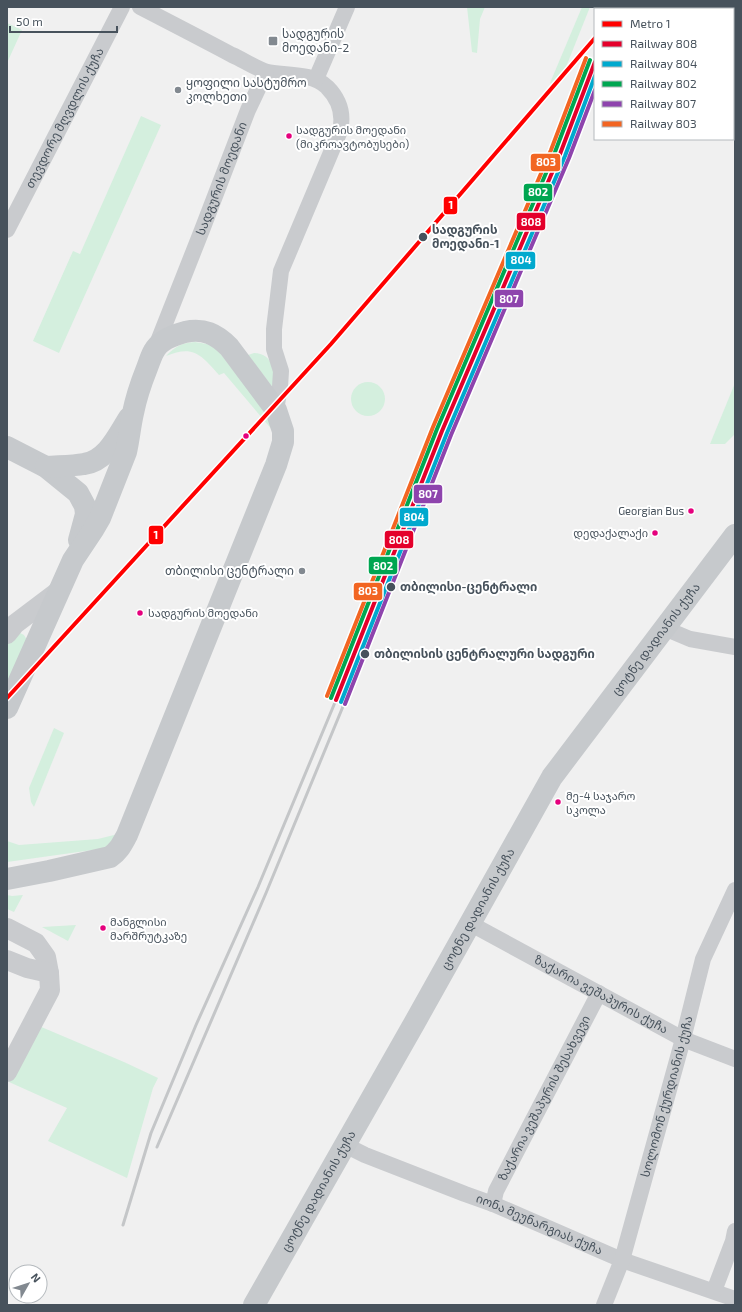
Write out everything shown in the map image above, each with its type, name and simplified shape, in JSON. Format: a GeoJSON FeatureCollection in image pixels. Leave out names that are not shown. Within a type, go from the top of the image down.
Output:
{"type":"FeatureCollection","features":[{"type":"Feature","properties":{"kind":"main road"},"geometry":{"type":"LineString","coordinates":[[7,879],[110,857],[116,853],[120,847],[142,799],[276,465],[283,442],[283,431],[276,410],[229,347],[221,339],[211,333],[189,331],[164,341],[154,350]]}},
{"type":"Feature","properties":{"kind":"main road","name":"სადგურის მოედანი"},"geometry":{"type":"LineString","coordinates":[[7,708],[73,560],[100,518],[126,452],[133,412],[141,383],[154,350]]}},
{"type":"Feature","properties":{"kind":"main road"},"geometry":{"type":"LineString","coordinates":[[46,467],[86,464],[98,459],[105,453],[133,412]]}},
{"type":"Feature","properties":{"kind":"main road"},"geometry":{"type":"LineString","coordinates":[[7,447],[46,467],[78,494],[82,500],[86,514],[73,560]]}},
{"type":"Feature","properties":{"kind":"main road"},"geometry":{"type":"LineString","coordinates":[[72,489],[82,488],[90,481],[90,470],[86,464]]}},
{"type":"Feature","properties":{"kind":"main road","name":"ცოტნე დადიანის ქუჩა"},"geometry":{"type":"LineString","coordinates":[[254,1305],[471,924],[552,777],[735,535]]}},
{"type":"Feature","properties":{"kind":"street","name":"თევდორე მღვდლის ქუჩა"},"geometry":{"type":"LineString","coordinates":[[7,230],[122,7]]}},
{"type":"Feature","properties":{"kind":"street"},"geometry":{"type":"LineString","coordinates":[[140,7],[266,72],[305,76],[316,79],[326,86],[339,102],[342,115],[340,131],[281,271],[274,328],[274,349],[281,371],[276,410]]}},
{"type":"Feature","properties":{"kind":"street"},"geometry":{"type":"LineString","coordinates":[[316,79],[347,7]]}},
{"type":"Feature","properties":{"kind":"street","name":"სადგურის მოედანი"},"geometry":{"type":"LineString","coordinates":[[154,350],[248,110],[266,72]]}},
{"type":"Feature","properties":{"kind":"street"},"geometry":{"type":"LineString","coordinates":[[7,634],[21,619],[60,590]]}},
{"type":"Feature","properties":{"kind":"street"},"geometry":{"type":"LineString","coordinates":[[664,628],[690,639],[735,648]]}},
{"type":"Feature","properties":{"kind":"street","name":"სოლომონ ქურდიანის ქუჩა"},"geometry":{"type":"LineString","coordinates":[[604,1305],[622,1260],[683,1039],[703,960],[735,890]]}},
{"type":"Feature","properties":{"kind":"street","name":"ზაქარია ვეშაპურის ქუჩა"},"geometry":{"type":"LineString","coordinates":[[471,924],[683,1039],[735,1059]]}},
{"type":"Feature","properties":{"kind":"street"},"geometry":{"type":"LineString","coordinates":[[7,928],[36,943],[46,957],[50,990],[7,1072]]}},
{"type":"Feature","properties":{"kind":"street"},"geometry":{"type":"LineString","coordinates":[[7,960],[27,968],[49,973]]}},
{"type":"Feature","properties":{"kind":"street","name":"ზაქარია ვეშაპურის შესახვევი"},"geometry":{"type":"LineString","coordinates":[[493,1204],[496,1190],[599,993]]}},
{"type":"Feature","properties":{"kind":"street","name":"იონა მეუნარგიას ქუჩა"},"geometry":{"type":"LineString","coordinates":[[345,1145],[365,1155],[493,1204],[622,1260],[735,1299]]}},
{"type":"Feature","properties":{"kind":"street"},"geometry":{"type":"LineString","coordinates":[[714,1291],[733,1241],[735,1231]]}},
{"type":"Feature","properties":{"kind":"green space"},"geometry":{"type":"Polygon","coordinates":[[[467,7],[485,7],[480,19],[477,53],[472,52],[467,7]]]}},
{"type":"Feature","properties":{"kind":"green space"},"geometry":{"type":"Polygon","coordinates":[[[582,7],[590,7],[558,87],[550,83],[582,7]]]}},
{"type":"Feature","properties":{"kind":"green space"},"geometry":{"type":"Polygon","coordinates":[[[7,23],[22,30],[7,63],[7,23]]]}},
{"type":"Feature","properties":{"kind":"green space"},"geometry":{"type":"Polygon","coordinates":[[[141,116],[161,125],[59,353],[33,341],[73,251],[80,254],[141,116]]]}},
{"type":"Feature","properties":{"kind":"green space"},"geometry":{"type":"Polygon","coordinates":[[[195,342],[207,344],[216,348],[273,420],[274,432],[224,373],[219,375],[202,357],[191,352],[184,351],[166,356],[179,346],[186,343],[195,342]]]}},
{"type":"Feature","properties":{"kind":"green space"},"geometry":{"type":"Polygon","coordinates":[[[254,353],[261,354],[270,361],[274,377],[274,389],[248,355],[254,353]]]}},
{"type":"Feature","properties":{"kind":"green space"},"geometry":{"type":"Polygon","coordinates":[[[365,382],[371,382],[375,383],[382,389],[385,399],[384,406],[378,413],[371,416],[365,416],[361,415],[354,409],[351,402],[351,396],[352,392],[358,385],[365,382]]]}},
{"type":"Feature","properties":{"kind":"green space"},"geometry":{"type":"Polygon","coordinates":[[[735,383],[735,434],[725,444],[710,444],[735,383]]]}},
{"type":"Feature","properties":{"kind":"green space"},"geometry":{"type":"Polygon","coordinates":[[[18,632],[24,635],[27,640],[7,686],[7,639],[18,632]]]}},
{"type":"Feature","properties":{"kind":"green space"},"geometry":{"type":"Polygon","coordinates":[[[54,728],[64,733],[34,807],[31,802],[29,788],[54,728]]]}},
{"type":"Feature","properties":{"kind":"green space"},"geometry":{"type":"Polygon","coordinates":[[[122,833],[110,845],[100,849],[7,862],[7,841],[19,845],[98,839],[122,833]]]}},
{"type":"Feature","properties":{"kind":"green space"},"geometry":{"type":"Polygon","coordinates":[[[7,895],[23,895],[14,912],[7,909],[7,895]]]}},
{"type":"Feature","properties":{"kind":"green space"},"geometry":{"type":"Polygon","coordinates":[[[76,925],[68,941],[42,927],[76,925]]]}},
{"type":"Feature","properties":{"kind":"green space"},"geometry":{"type":"Polygon","coordinates":[[[39,1026],[158,1078],[153,1088],[127,1178],[48,1141],[67,1108],[9,1082],[39,1026]]]}},
{"type":"Feature","properties":{"kind":"railway"},"geometry":{"type":"LineString","coordinates":[[123,1225],[151,1133],[196,1025],[258,887],[336,700]]}},
{"type":"Feature","properties":{"kind":"railway"},"geometry":{"type":"LineString","coordinates":[[157,1147],[266,893],[344,704]]}},
{"type":"Feature","properties":{"kind":"metro line","name":"1"},"geometry":{"type":"LineString","coordinates":[[7,698],[331,344],[594,39]]}},
{"type":"Feature","properties":{"kind":"rail line","name":"803"},"geometry":{"type":"LineString","coordinates":[[327,696],[433,427],[551,150],[586,58]]}},
{"type":"Feature","properties":{"kind":"rail line","name":"802"},"geometry":{"type":"LineString","coordinates":[[331,698],[437,429],[555,152],[590,60]]}},
{"type":"Feature","properties":{"kind":"rail line","name":"808"},"geometry":{"type":"LineString","coordinates":[[336,700],[442,431],[560,154],[594,65]]}},
{"type":"Feature","properties":{"kind":"rail line","name":"804"},"geometry":{"type":"LineString","coordinates":[[341,702],[447,433],[565,156],[594,79]]}},
{"type":"Feature","properties":{"kind":"rail line","name":"807"},"geometry":{"type":"LineString","coordinates":[[345,704],[451,435],[569,158],[594,93]]}},
{"type":"Feature","properties":{"kind":"place","name":"სადგურის მოედანი-2"},"geometry":{"type":"Point","coordinates":[273,41]}},
{"type":"Feature","properties":{"kind":"place","name":"ყოფილი სასტუმრო კოლხეთი"},"geometry":{"type":"Point","coordinates":[178,90]}},
{"type":"Feature","properties":{"kind":"place","name":"სადგურის მოედანი (მიკროავტობუსები)"},"geometry":{"type":"Point","coordinates":[289,136]}},
{"type":"Feature","properties":{"kind":"place","name":"სადგურის მოედანი-1"},"geometry":{"type":"Point","coordinates":[423,237]}},
{"type":"Feature","properties":{"kind":"place","name":"Georgian Bus"},"geometry":{"type":"Point","coordinates":[691,511]}},
{"type":"Feature","properties":{"kind":"place","name":"დედაქალაქი"},"geometry":{"type":"Point","coordinates":[655,533]}},
{"type":"Feature","properties":{"kind":"place","name":"თბილისი ცენტრალი"},"geometry":{"type":"Point","coordinates":[302,571]}},
{"type":"Feature","properties":{"kind":"place","name":"თბილისი-ცენტრალი"},"geometry":{"type":"Point","coordinates":[391,587]}},
{"type":"Feature","properties":{"kind":"place","name":"სადგურის მოედანი"},"geometry":{"type":"Point","coordinates":[140,613]}},
{"type":"Feature","properties":{"kind":"place","name":"თბილისის ცენტრალური სადგური"},"geometry":{"type":"Point","coordinates":[365,654]}},
{"type":"Feature","properties":{"kind":"place","name":"მე-4 საჯარო სკოლა"},"geometry":{"type":"Point","coordinates":[558,802]}},
{"type":"Feature","properties":{"kind":"place","name":"მანგლისი მარშრუტკაზე"},"geometry":{"type":"Point","coordinates":[103,928]}}]}
